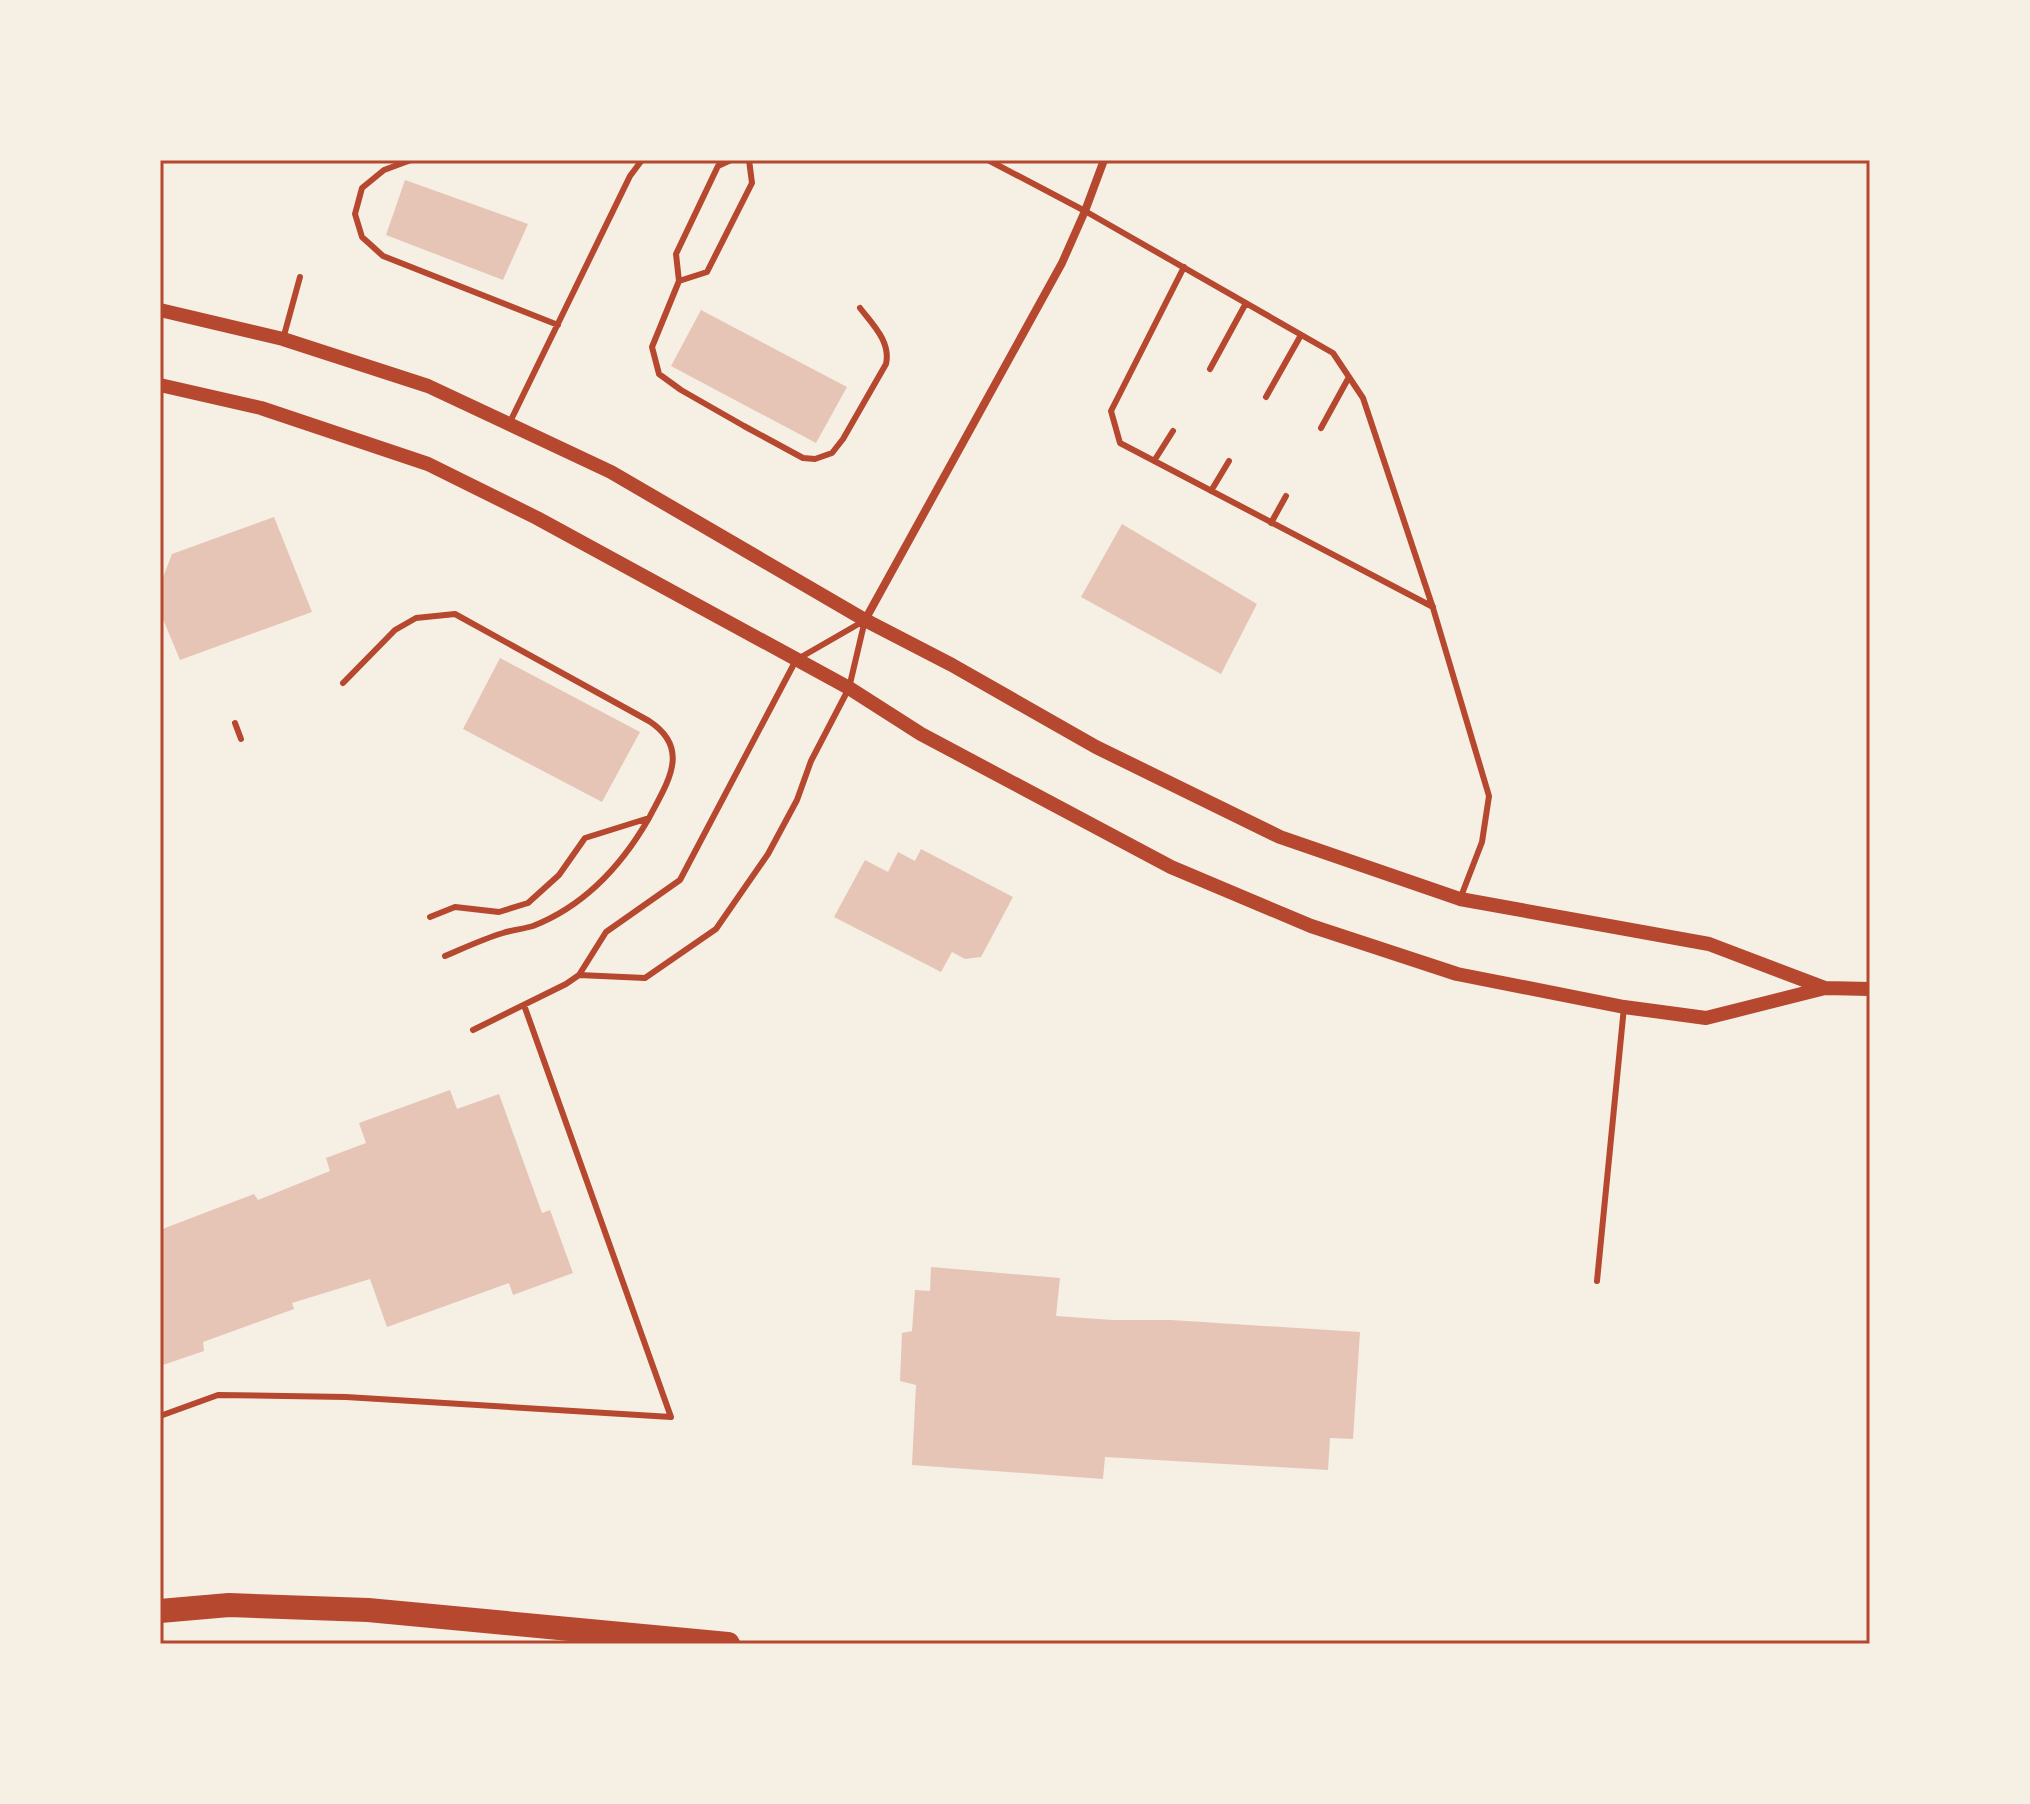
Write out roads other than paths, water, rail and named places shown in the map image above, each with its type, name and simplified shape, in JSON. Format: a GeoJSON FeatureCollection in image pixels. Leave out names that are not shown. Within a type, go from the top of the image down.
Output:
{"type":"FeatureCollection","features":[{"type":"Feature","properties":{"kind":"highway"},"geometry":{"type":"LineString","coordinates":[[160,1611],[229,1605],[368,1610],[728,1644]]}},
{"type":"Feature","properties":{"kind":"street"},"geometry":{"type":"LineString","coordinates":[[865,620],[1062,263],[1104,160]]}},
{"type":"Feature","properties":{"kind":"street"},"geometry":{"type":"LineString","coordinates":[[160,310],[283,339],[428,386],[509,424],[611,472],[865,620],[952,665],[1096,747],[1280,837],[1460,899],[1709,944],[1825,988]]}},
{"type":"Feature","properties":{"kind":"street"},"geometry":{"type":"LineString","coordinates":[[160,385],[261,408],[428,464],[537,518],[849,688],[921,734],[1171,867],[1311,926],[1457,974],[1624,1007],[1706,1018],[1825,988],[1870,989]]}},
{"type":"Feature","properties":{"kind":"lane"},"geometry":{"type":"LineString","coordinates":[[411,160],[384,170],[362,188],[355,214],[362,237],[383,256],[558,325]]}},
{"type":"Feature","properties":{"kind":"lane"},"geometry":{"type":"LineString","coordinates":[[509,424],[630,176],[642,160]]}},
{"type":"Feature","properties":{"kind":"lane"},"geometry":{"type":"LineString","coordinates":[[731,160],[718,166],[676,254],[679,281],[652,347],[659,374],[681,390],[803,458],[815,459],[832,453],[843,439],[886,364],[886,346],[860,308]]}},
{"type":"Feature","properties":{"kind":"lane"},"geometry":{"type":"LineString","coordinates":[[679,281],[707,272],[752,183],[749,160]]}},
{"type":"Feature","properties":{"kind":"lane"},"geometry":{"type":"LineString","coordinates":[[988,160],[1085,211],[1333,353],[1363,398],[1433,608],[1489,796],[1482,842],[1460,899]]}},
{"type":"Feature","properties":{"kind":"lane"},"geometry":{"type":"LineString","coordinates":[[1184,267],[1111,411],[1120,443],[1433,608]]}},
{"type":"Feature","properties":{"kind":"lane"},"geometry":{"type":"LineString","coordinates":[[283,339],[300,277]]}},
{"type":"Feature","properties":{"kind":"lane"},"geometry":{"type":"LineString","coordinates":[[1210,369],[1246,303]]}},
{"type":"Feature","properties":{"kind":"lane"},"geometry":{"type":"LineString","coordinates":[[1266,397],[1301,335]]}},
{"type":"Feature","properties":{"kind":"lane"},"geometry":{"type":"LineString","coordinates":[[1321,428],[1349,377]]}},
{"type":"Feature","properties":{"kind":"lane"},"geometry":{"type":"LineString","coordinates":[[1154,461],[1173,431]]}},
{"type":"Feature","properties":{"kind":"lane"},"geometry":{"type":"LineString","coordinates":[[1211,491],[1229,461]]}},
{"type":"Feature","properties":{"kind":"lane"},"geometry":{"type":"LineString","coordinates":[[1271,523],[1286,496]]}},
{"type":"Feature","properties":{"kind":"lane"},"geometry":{"type":"LineString","coordinates":[[343,683],[395,630],[416,618],[455,614],[664,731],[672,744],[672,765],[667,784],[625,856],[597,886],[571,906],[532,926],[484,939],[445,956]]}},
{"type":"Feature","properties":{"kind":"lane"},"geometry":{"type":"LineString","coordinates":[[473,1030],[579,975],[606,932],[680,880],[796,660],[865,620]]}},
{"type":"Feature","properties":{"kind":"lane"},"geometry":{"type":"LineString","coordinates":[[579,975],[645,978],[716,929],[768,854],[797,800],[811,761],[849,688],[865,620]]}},
{"type":"Feature","properties":{"kind":"lane"},"geometry":{"type":"LineString","coordinates":[[235,723],[241,739]]}},
{"type":"Feature","properties":{"kind":"lane"},"geometry":{"type":"LineString","coordinates":[[430,917],[455,907],[499,912],[528,903],[559,875],[585,838],[649,818]]}},
{"type":"Feature","properties":{"kind":"lane"},"geometry":{"type":"LineString","coordinates":[[160,1416],[218,1395],[346,1397],[671,1417],[524,1005]]}},
{"type":"Feature","properties":{"kind":"lane"},"geometry":{"type":"LineString","coordinates":[[1597,1281],[1624,1007]]}}]}
